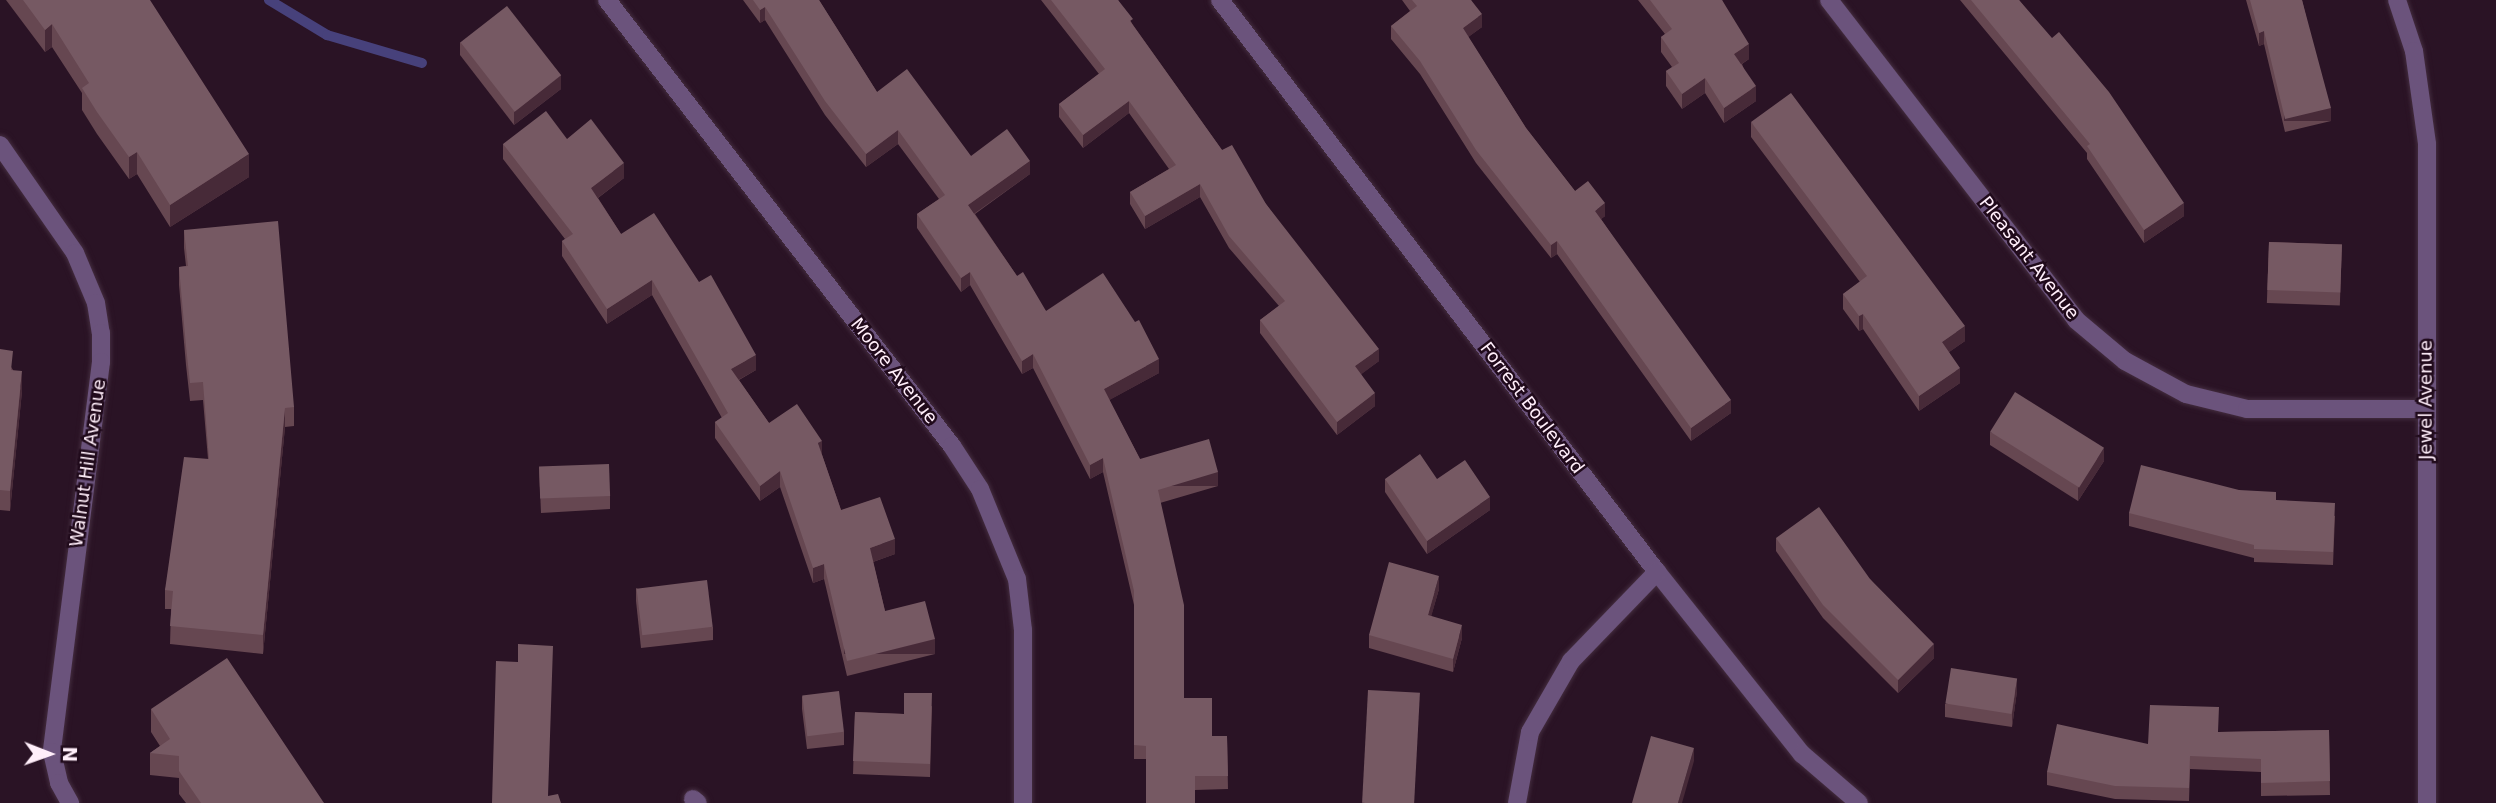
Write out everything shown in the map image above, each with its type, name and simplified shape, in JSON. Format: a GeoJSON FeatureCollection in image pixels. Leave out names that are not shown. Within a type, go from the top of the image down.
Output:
{"type":"FeatureCollection","features":[{"type":"Feature","properties":{"kind":"street","name":"Moore Avenue"},"geometry":{"type":"LineString","coordinates":[[607,0],[952,446],[980,489],[1017,579],[1023,630],[1023,803]]}},
{"type":"Feature","properties":{"kind":"street","name":"Forrest Boulevard"},"geometry":{"type":"LineString","coordinates":[[1220,0],[1657,572],[1802,754],[1859,803]]}},
{"type":"Feature","properties":{"kind":"street","name":"Pleasant Avenue"},"geometry":{"type":"LineString","coordinates":[[1829,0],[2076,320],[2125,360],[2186,394],[2246,409],[2426,409]]}},
{"type":"Feature","properties":{"kind":"street","name":"Jewel Avenue"},"geometry":{"type":"LineString","coordinates":[[2397,0],[2414,51],[2427,144],[2427,803]]}},
{"type":"Feature","properties":{"kind":"street","name":"Walnut Hill Avenue"},"geometry":{"type":"LineString","coordinates":[[0,145],[75,253],[93,294],[101,333],[52,752],[59,783],[70,803]]}},
{"type":"Feature","properties":{"kind":"street"},"geometry":{"type":"LineString","coordinates":[[1517,803],[1530,732],[1571,661],[1657,572]]}},
{"type":"Feature","properties":{"kind":"building"},"geometry":{"type":"Polygon","coordinates":[[[23,0],[150,0],[249,154],[170,205],[137,152],[129,157],[97,112],[82,88],[89,83],[52,24],[45,30],[23,0]]]}},
{"type":"Feature","properties":{"kind":"building"},"geometry":{"type":"Polygon","coordinates":[[[753,0],[819,0],[877,92],[907,69],[971,156],[1007,129],[1030,161],[968,205],[1017,276],[1023,272],[1046,311],[1103,273],[1135,322],[1139,320],[1159,359],[1104,389],[1140,459],[1209,439],[1218,472],[1158,490],[1184,605],[1184,698],[1212,698],[1212,736],[1227,736],[1228,776],[1195,776],[1195,803],[1146,803],[1146,746],[1134,745],[1134,591],[1103,458],[1090,465],[1033,354],[1022,361],[970,272],[961,278],[917,214],[945,195],[898,130],[866,154],[825,101],[765,7],[760,10],[753,0]]]}},
{"type":"Feature","properties":{"kind":"building"},"geometry":{"type":"Polygon","coordinates":[[[1051,0],[1118,0],[1133,19],[1130,21],[1222,150],[1232,145],[1266,204],[1379,349],[1355,366],[1375,393],[1337,422],[1260,320],[1285,301],[1229,236],[1200,184],[1145,216],[1130,192],[1176,165],[1129,101],[1083,135],[1059,104],[1105,69],[1051,0]]]}},
{"type":"Feature","properties":{"kind":"building"},"geometry":{"type":"Polygon","coordinates":[[[1412,0],[1471,0],[1482,14],[1463,28],[1526,128],[1575,191],[1588,181],[1605,203],[1595,211],[1731,400],[1691,428],[1557,241],[1551,245],[1476,150],[1420,61],[1391,26],[1417,6],[1412,0]]]}},
{"type":"Feature","properties":{"kind":"building"},"geometry":{"type":"Polygon","coordinates":[[[1650,0],[1722,0],[1749,44],[1734,54],[1756,86],[1724,108],[1705,78],[1682,94],[1666,71],[1679,63],[1661,37],[1672,29],[1650,0]]]}},
{"type":"Feature","properties":{"kind":"building"},"geometry":{"type":"Polygon","coordinates":[[[1971,0],[2019,0],[2052,38],[2059,32],[2109,92],[2184,203],[2144,230],[2087,146],[2090,144],[1971,0]]]}},
{"type":"Feature","properties":{"kind":"building"},"geometry":{"type":"Polygon","coordinates":[[[2250,0],[2302,0],[2331,108],[2285,119],[2264,31],[2259,33],[2250,0]]]}},
{"type":"Feature","properties":{"kind":"building"},"geometry":{"type":"Polygon","coordinates":[[[507,6],[561,75],[515,112],[461,42],[507,6]]]}},
{"type":"Feature","properties":{"kind":"building"},"geometry":{"type":"Polygon","coordinates":[[[1791,93],[1965,326],[1942,342],[1960,368],[1919,396],[1863,314],[1859,316],[1843,294],[1867,276],[1751,122],[1791,93]]]}},
{"type":"Feature","properties":{"kind":"building"},"geometry":{"type":"Polygon","coordinates":[[[546,111],[567,139],[591,119],[624,163],[591,188],[621,234],[654,213],[699,282],[711,275],[756,355],[731,369],[769,423],[797,404],[822,441],[818,443],[841,510],[880,497],[895,539],[870,548],[885,611],[925,601],[935,639],[847,661],[824,564],[813,568],[780,471],[760,486],[715,422],[728,413],[652,280],[607,309],[562,241],[573,234],[503,144],[546,111]]]}},
{"type":"Feature","properties":{"kind":"building"},"geometry":{"type":"Polygon","coordinates":[[[278,221],[294,407],[285,408],[263,635],[170,626],[173,591],[165,590],[184,457],[209,459],[203,382],[190,383],[179,267],[188,266],[184,230],[278,221]]]}},
{"type":"Feature","properties":{"kind":"building"},"geometry":{"type":"Polygon","coordinates":[[[2269,242],[2342,245],[2340,293],[2267,290],[2269,242]]]}},
{"type":"Feature","properties":{"kind":"building"},"geometry":{"type":"Polygon","coordinates":[[[0,349],[13,351],[11,370],[22,371],[10,491],[0,490],[0,349]]]}},
{"type":"Feature","properties":{"kind":"building"},"geometry":{"type":"Polygon","coordinates":[[[2015,392],[2104,448],[2079,487],[1990,432],[2015,392]]]}},
{"type":"Feature","properties":{"kind":"building"},"geometry":{"type":"Polygon","coordinates":[[[1420,454],[1437,479],[1465,460],[1490,497],[1427,541],[1385,479],[1420,454]]]}},
{"type":"Feature","properties":{"kind":"building"},"geometry":{"type":"Polygon","coordinates":[[[609,464],[610,496],[540,498],[539,466],[609,464]]]}},
{"type":"Feature","properties":{"kind":"building"},"geometry":{"type":"Polygon","coordinates":[[[2141,465],[2239,490],[2276,492],[2276,500],[2335,503],[2333,552],[2254,549],[2254,545],[2129,513],[2141,465]]]}},
{"type":"Feature","properties":{"kind":"building"},"geometry":{"type":"Polygon","coordinates":[[[1819,507],[1870,579],[1934,644],[1898,680],[1823,605],[1776,538],[1819,507]]]}},
{"type":"Feature","properties":{"kind":"building"},"geometry":{"type":"Polygon","coordinates":[[[1389,562],[1439,576],[1428,615],[1462,625],[1453,659],[1369,635],[1389,562]]]}},
{"type":"Feature","properties":{"kind":"building"},"geometry":{"type":"Polygon","coordinates":[[[707,580],[713,627],[642,635],[637,589],[707,580]]]}},
{"type":"Feature","properties":{"kind":"building"},"geometry":{"type":"Polygon","coordinates":[[[518,644],[553,646],[548,796],[558,794],[561,803],[492,803],[496,661],[518,662],[518,644]]]}},
{"type":"Feature","properties":{"kind":"building"},"geometry":{"type":"Polygon","coordinates":[[[227,658],[324,803],[201,803],[179,771],[179,756],[150,753],[170,739],[151,709],[227,658]]]}},
{"type":"Feature","properties":{"kind":"building"},"geometry":{"type":"Polygon","coordinates":[[[1951,668],[2017,678],[2012,714],[1945,704],[1951,668]]]}},
{"type":"Feature","properties":{"kind":"building"},"geometry":{"type":"Polygon","coordinates":[[[1368,690],[1420,693],[1414,803],[1362,803],[1368,690]]]}},
{"type":"Feature","properties":{"kind":"building"},"geometry":{"type":"Polygon","coordinates":[[[839,691],[844,732],[807,736],[802,696],[839,691]]]}},
{"type":"Feature","properties":{"kind":"building"},"geometry":{"type":"Polygon","coordinates":[[[904,693],[932,693],[930,764],[853,761],[855,712],[904,714],[904,693]]]}},
{"type":"Feature","properties":{"kind":"building"},"geometry":{"type":"Polygon","coordinates":[[[2150,705],[2219,707],[2218,732],[2329,730],[2330,781],[2261,783],[2261,759],[2190,756],[2189,788],[2115,786],[2047,772],[2057,724],[2148,744],[2150,705]]]}},
{"type":"Feature","properties":{"kind":"building"},"geometry":{"type":"Polygon","coordinates":[[[1651,736],[1694,748],[1678,803],[1632,803],[1651,736]]]}},
{"type":"Feature","properties":{"kind":"waterway"},"geometry":{"type":"LineString","coordinates":[[269,0],[327,35],[422,63]]}}]}
